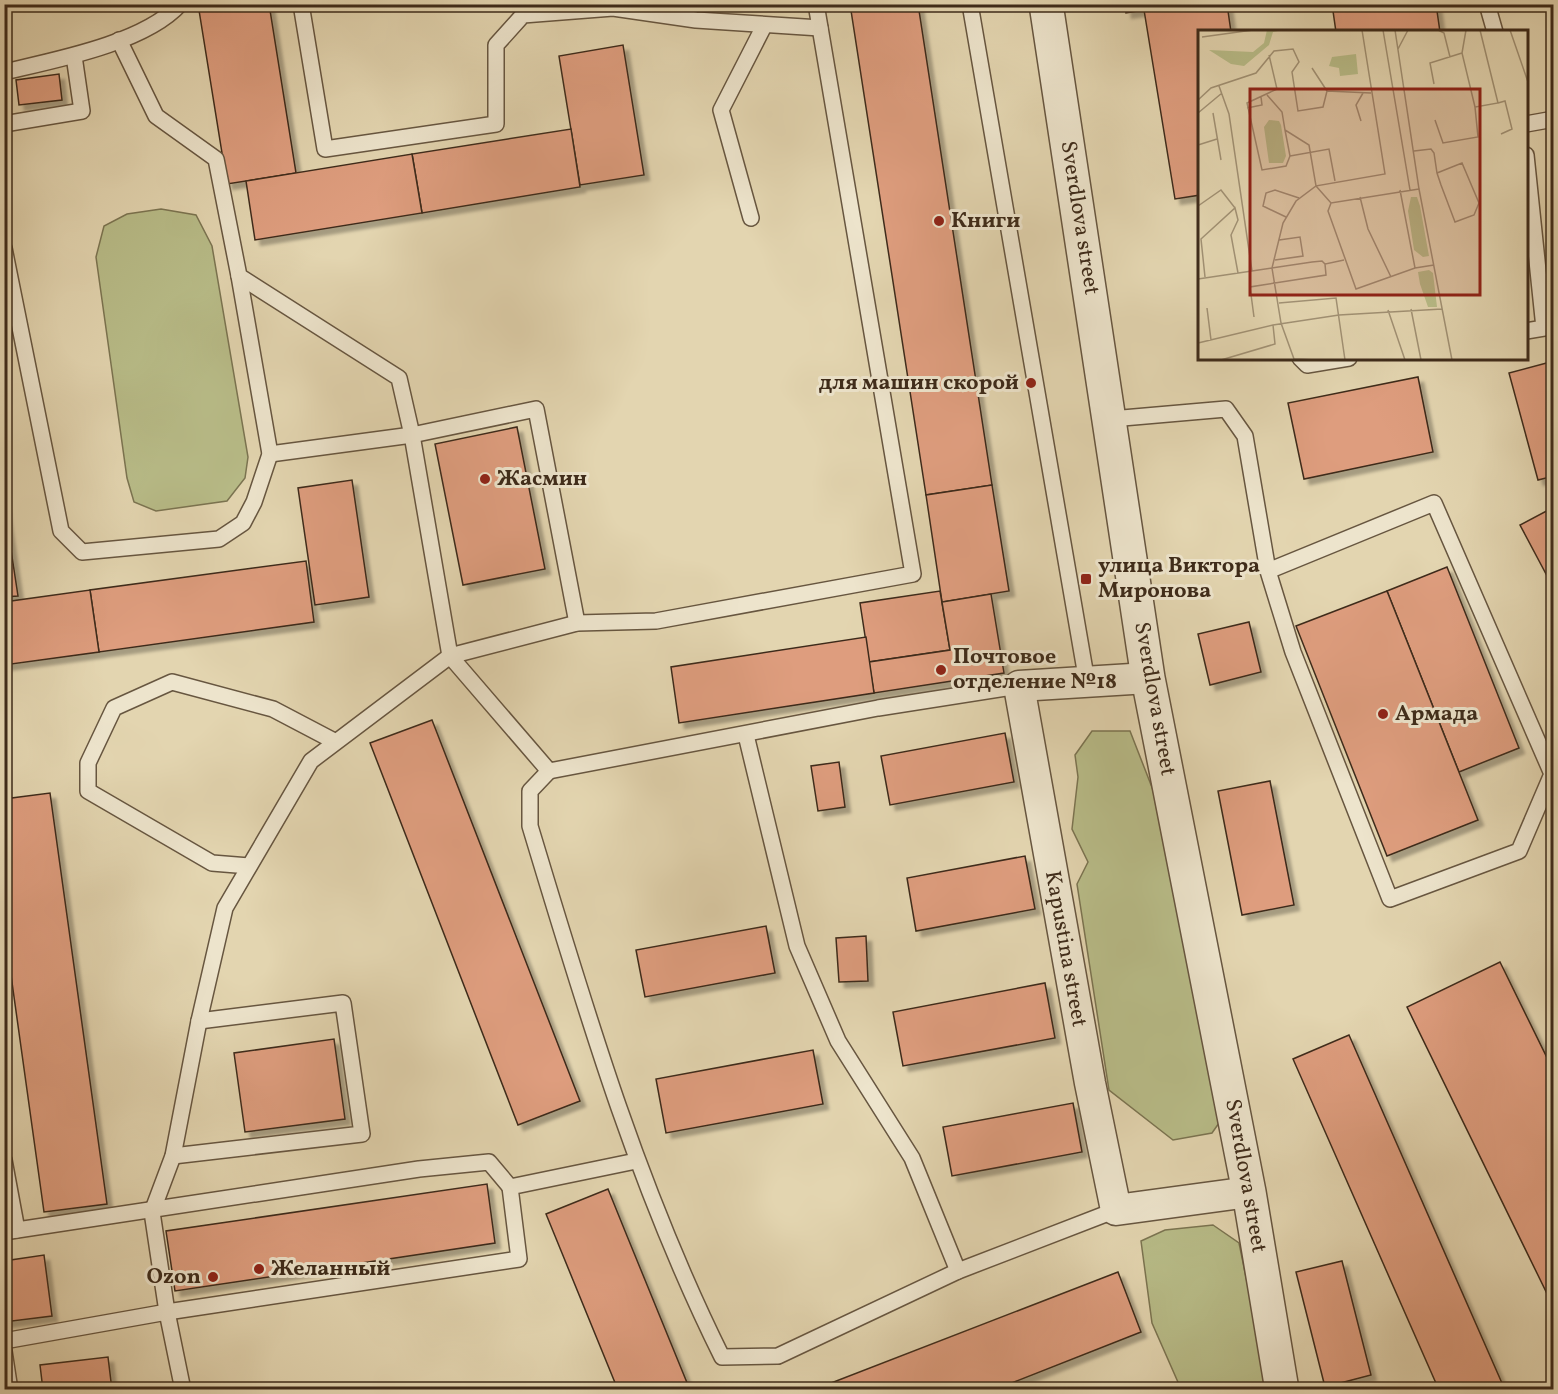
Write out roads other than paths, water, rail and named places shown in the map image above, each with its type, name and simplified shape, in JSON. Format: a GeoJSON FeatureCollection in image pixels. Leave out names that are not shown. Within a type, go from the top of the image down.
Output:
{"type":"FeatureCollection","features":[{"type":"Feature","properties":{"kind":"street","name":"Sverdlova street"},"geometry":{"type":"LineString","coordinates":[[1046,4],[1111,419],[1148,678],[1249,1192],[1282,1389]]}},
{"type":"Feature","properties":{"kind":"street"},"geometry":{"type":"LineString","coordinates":[[1019,686],[1148,678]]}},
{"type":"Feature","properties":{"kind":"street","name":"Kapustina street"},"geometry":{"type":"LineString","coordinates":[[1019,686],[1090,1083],[1116,1210]]}},
{"type":"Feature","properties":{"kind":"street"},"geometry":{"type":"LineString","coordinates":[[1116,1210],[1249,1192]]}},
{"type":"Feature","properties":{"kind":"lane"},"geometry":{"type":"LineString","coordinates":[[4,72],[74,56],[119,40],[168,18],[180,4]]}},
{"type":"Feature","properties":{"kind":"lane"},"geometry":{"type":"LineString","coordinates":[[301,4],[325,149],[496,124],[496,45],[520,10],[613,8],[764,26],[820,28]]}},
{"type":"Feature","properties":{"kind":"lane"},"geometry":{"type":"LineString","coordinates":[[183,1389],[167,1312],[153,1212],[173,1156],[199,1021],[225,908],[311,761],[334,741],[450,656],[577,623],[656,621],[913,574],[816,4]]}},
{"type":"Feature","properties":{"kind":"lane"},"geometry":{"type":"LineString","coordinates":[[970,4],[1087,682]]}},
{"type":"Feature","properties":{"kind":"lane"},"geometry":{"type":"LineString","coordinates":[[1487,4],[1495,30]]}},
{"type":"Feature","properties":{"kind":"lane"},"geometry":{"type":"LineString","coordinates":[[751,218],[722,110],[764,26]]}},
{"type":"Feature","properties":{"kind":"lane"},"geometry":{"type":"LineString","coordinates":[[4,248],[61,531],[82,552],[219,539],[243,523],[254,502],[270,454],[216,159],[156,116],[119,40]]}},
{"type":"Feature","properties":{"kind":"lane"},"geometry":{"type":"LineString","coordinates":[[4,124],[82,111],[74,56]]}},
{"type":"Feature","properties":{"kind":"lane"},"geometry":{"type":"LineString","coordinates":[[1528,124],[1554,119]]}},
{"type":"Feature","properties":{"kind":"lane"},"geometry":{"type":"LineString","coordinates":[[1528,165],[1544,328],[1528,331]]}},
{"type":"Feature","properties":{"kind":"lane"},"geometry":{"type":"LineString","coordinates":[[239,276],[399,378],[412,435],[450,656],[549,771]]}},
{"type":"Feature","properties":{"kind":"lane"},"geometry":{"type":"LineString","coordinates":[[1302,360],[1307,365],[1337,360]]}},
{"type":"Feature","properties":{"kind":"lane"},"geometry":{"type":"LineString","coordinates":[[270,454],[412,435],[536,409],[577,623]]}},
{"type":"Feature","properties":{"kind":"lane"},"geometry":{"type":"LineString","coordinates":[[1111,419],[1226,409],[1245,436],[1268,571],[1293,652],[1390,899],[1519,850],[1552,774],[1434,503],[1268,571]]}},
{"type":"Feature","properties":{"kind":"lane"},"geometry":{"type":"LineString","coordinates":[[249,866],[212,863],[88,791],[88,763],[114,708],[172,682],[273,709],[334,741]]}},
{"type":"Feature","properties":{"kind":"lane"},"geometry":{"type":"LineString","coordinates":[[1019,686],[878,708],[549,771],[530,791],[530,826],[602,1063],[636,1161],[696,1305],[722,1357],[778,1356],[958,1271],[1116,1210]]}},
{"type":"Feature","properties":{"kind":"lane"},"geometry":{"type":"LineString","coordinates":[[746,735],[797,946],[838,1041],[912,1158],[958,1271]]}},
{"type":"Feature","properties":{"kind":"lane"},"geometry":{"type":"LineString","coordinates":[[173,1156],[362,1134],[343,1003],[199,1021]]}},
{"type":"Feature","properties":{"kind":"lane"},"geometry":{"type":"LineString","coordinates":[[4,1160],[11,1231],[153,1212],[419,1169],[489,1162],[510,1187],[519,1259],[167,1312],[4,1341]]}},
{"type":"Feature","properties":{"kind":"lane"},"geometry":{"type":"LineString","coordinates":[[510,1187],[636,1161]]}},
{"type":"Feature","properties":{"kind":"lane"},"geometry":{"type":"LineString","coordinates":[[4,1351],[10,1389]]}},
{"type":"Feature","properties":{"kind":"place","name":"Книги"},"geometry":{"type":"Point","coordinates":[939,221]}},
{"type":"Feature","properties":{"kind":"place","name":"для машин скорой"},"geometry":{"type":"Point","coordinates":[1031,383]}},
{"type":"Feature","properties":{"kind":"place","name":"Жасмин"},"geometry":{"type":"Point","coordinates":[485,479]}},
{"type":"Feature","properties":{"kind":"place","name":"улица Виктора Миронова"},"geometry":{"type":"Point","coordinates":[1086,579]}},
{"type":"Feature","properties":{"kind":"place","name":"Почтовое отделение №18"},"geometry":{"type":"Point","coordinates":[941,670]}},
{"type":"Feature","properties":{"kind":"place","name":"Армада"},"geometry":{"type":"Point","coordinates":[1383,714]}},
{"type":"Feature","properties":{"kind":"place","name":"Желанный"},"geometry":{"type":"Point","coordinates":[259,1269]}},
{"type":"Feature","properties":{"kind":"place","name":"Ozon"},"geometry":{"type":"Point","coordinates":[213,1277]}}]}
